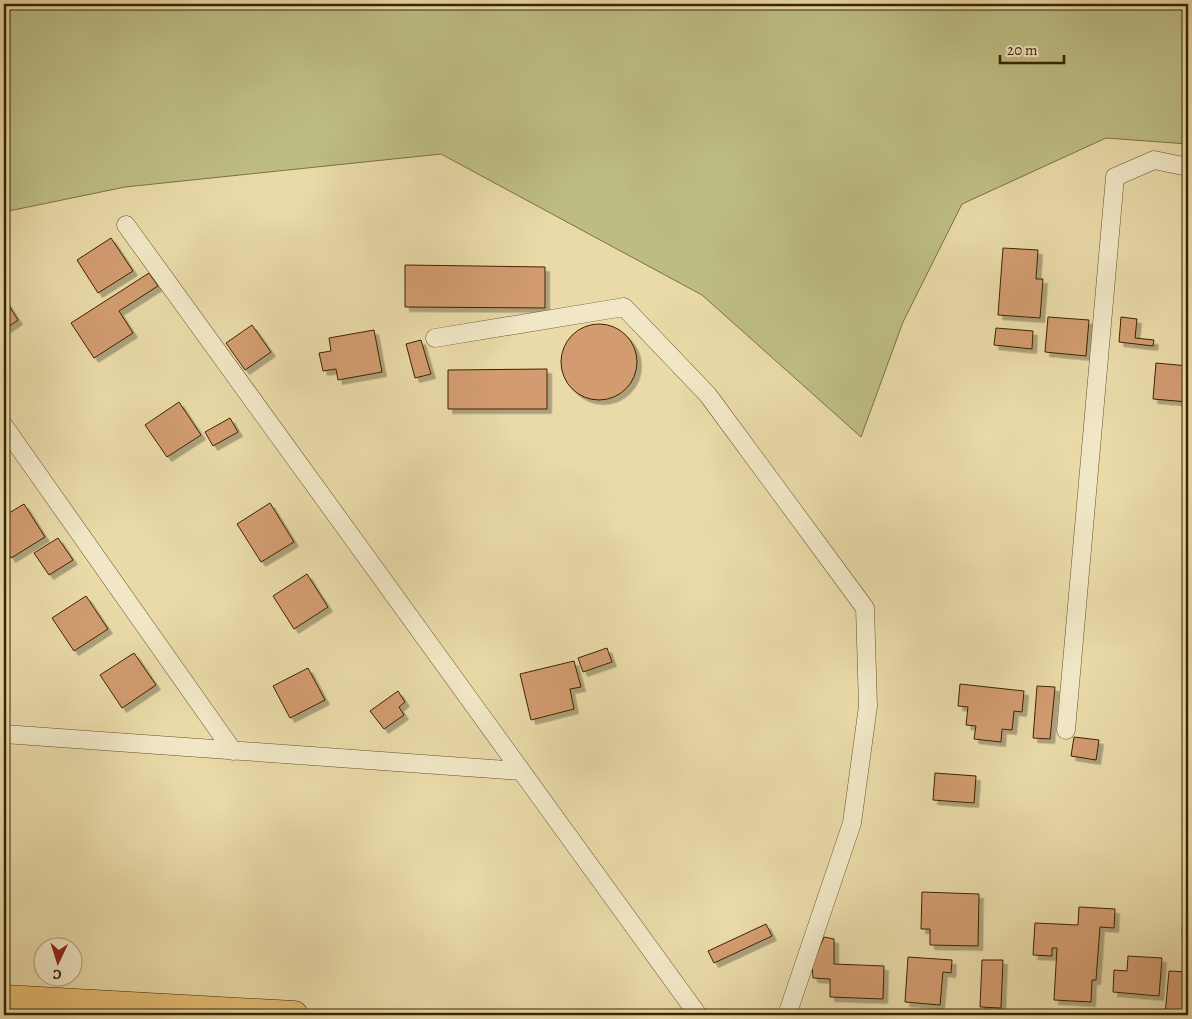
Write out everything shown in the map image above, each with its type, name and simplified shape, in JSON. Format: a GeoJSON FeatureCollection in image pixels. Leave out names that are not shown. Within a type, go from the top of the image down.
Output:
{"type":"FeatureCollection","features":[{"type":"Feature","properties":{"kind":"main road"},"geometry":{"type":"LineString","coordinates":[[4,999],[294,1015]]}},
{"type":"Feature","properties":{"kind":"street"},"geometry":{"type":"LineString","coordinates":[[1066,730],[1115,177],[1154,160],[1188,167]]}},
{"type":"Feature","properties":{"kind":"street"},"geometry":{"type":"LineString","coordinates":[[126,225],[698,1015]]}},
{"type":"Feature","properties":{"kind":"street"},"geometry":{"type":"LineString","coordinates":[[435,338],[624,307],[708,395],[865,608],[868,706],[852,823],[788,1015]]}},
{"type":"Feature","properties":{"kind":"street"},"geometry":{"type":"LineString","coordinates":[[4,426],[232,751]]}},
{"type":"Feature","properties":{"kind":"street"},"geometry":{"type":"LineString","coordinates":[[4,734],[521,770]]}},
{"type":"Feature","properties":{"kind":"green space"},"geometry":{"type":"Polygon","coordinates":[[[4,4],[1188,4],[1188,144],[1106,138],[962,204],[903,322],[861,437],[702,295],[441,154],[125,187],[4,212],[4,4]]]}},
{"type":"Feature","properties":{"kind":"building"},"geometry":{"type":"Polygon","coordinates":[[[111,238],[133,271],[98,293],[77,260],[111,238]]]}},
{"type":"Feature","properties":{"kind":"building"},"geometry":{"type":"Polygon","coordinates":[[[1003,248],[1038,250],[1036,279],[1043,279],[1040,318],[998,315],[1003,248]]]}},
{"type":"Feature","properties":{"kind":"building"},"geometry":{"type":"Polygon","coordinates":[[[405,265],[545,267],[545,308],[405,307],[405,265]]]}},
{"type":"Feature","properties":{"kind":"building"},"geometry":{"type":"Polygon","coordinates":[[[149,273],[158,286],[119,311],[133,333],[94,358],[71,323],[149,273]]]}},
{"type":"Feature","properties":{"kind":"building"},"geometry":{"type":"Polygon","coordinates":[[[4,298],[18,320],[4,330],[4,298]]]}},
{"type":"Feature","properties":{"kind":"building"},"geometry":{"type":"Polygon","coordinates":[[[1048,317],[1089,320],[1086,356],[1045,352],[1048,317]]]}},
{"type":"Feature","properties":{"kind":"building"},"geometry":{"type":"Polygon","coordinates":[[[1121,317],[1137,319],[1135,338],[1154,340],[1153,346],[1119,342],[1121,317]]]}},
{"type":"Feature","properties":{"kind":"building"},"geometry":{"type":"Polygon","coordinates":[[[599,324],[613,327],[626,335],[634,348],[637,362],[634,376],[626,389],[613,397],[599,400],[585,397],[572,389],[564,376],[561,362],[564,348],[572,335],[585,327],[599,324]]]}},
{"type":"Feature","properties":{"kind":"building"},"geometry":{"type":"Polygon","coordinates":[[[252,325],[271,352],[245,370],[226,343],[252,325]]]}},
{"type":"Feature","properties":{"kind":"building"},"geometry":{"type":"Polygon","coordinates":[[[996,328],[1033,331],[1032,349],[994,345],[996,328]]]}},
{"type":"Feature","properties":{"kind":"building"},"geometry":{"type":"Polygon","coordinates":[[[374,330],[382,372],[338,380],[336,369],[323,371],[319,353],[331,351],[329,338],[374,330]]]}},
{"type":"Feature","properties":{"kind":"building"},"geometry":{"type":"Polygon","coordinates":[[[421,340],[431,374],[415,378],[406,344],[421,340]]]}},
{"type":"Feature","properties":{"kind":"building"},"geometry":{"type":"Polygon","coordinates":[[[1156,363],[1188,366],[1188,402],[1153,399],[1156,363]]]}},
{"type":"Feature","properties":{"kind":"building"},"geometry":{"type":"Polygon","coordinates":[[[547,369],[547,409],[448,409],[448,370],[547,369]]]}},
{"type":"Feature","properties":{"kind":"building"},"geometry":{"type":"Polygon","coordinates":[[[179,402],[201,435],[167,457],[145,425],[179,402]]]}},
{"type":"Feature","properties":{"kind":"building"},"geometry":{"type":"Polygon","coordinates":[[[230,418],[238,432],[213,446],[205,432],[230,418]]]}},
{"type":"Feature","properties":{"kind":"building"},"geometry":{"type":"Polygon","coordinates":[[[270,503],[294,542],[261,562],[237,524],[270,503]]]}},
{"type":"Feature","properties":{"kind":"building"},"geometry":{"type":"Polygon","coordinates":[[[24,504],[45,537],[11,558],[4,547],[4,516],[24,504]]]}},
{"type":"Feature","properties":{"kind":"building"},"geometry":{"type":"Polygon","coordinates":[[[58,538],[73,560],[49,575],[34,553],[58,538]]]}},
{"type":"Feature","properties":{"kind":"building"},"geometry":{"type":"Polygon","coordinates":[[[307,574],[328,607],[294,629],[273,596],[307,574]]]}},
{"type":"Feature","properties":{"kind":"building"},"geometry":{"type":"Polygon","coordinates":[[[86,596],[108,629],[74,651],[52,618],[86,596]]]}},
{"type":"Feature","properties":{"kind":"building"},"geometry":{"type":"Polygon","coordinates":[[[607,648],[612,662],[583,672],[578,658],[607,648]]]}},
{"type":"Feature","properties":{"kind":"building"},"geometry":{"type":"Polygon","coordinates":[[[134,653],[156,685],[122,708],[100,675],[134,653]]]}},
{"type":"Feature","properties":{"kind":"building"},"geometry":{"type":"Polygon","coordinates":[[[574,661],[581,687],[570,689],[574,709],[531,720],[520,674],[574,661]]]}},
{"type":"Feature","properties":{"kind":"building"},"geometry":{"type":"Polygon","coordinates":[[[308,668],[325,700],[290,718],[273,686],[308,668]]]}},
{"type":"Feature","properties":{"kind":"building"},"geometry":{"type":"Polygon","coordinates":[[[960,684],[1024,691],[1022,712],[1014,711],[1012,730],[1002,729],[1001,742],[974,739],[976,726],[966,725],[968,707],[958,706],[960,684]]]}},
{"type":"Feature","properties":{"kind":"building"},"geometry":{"type":"Polygon","coordinates":[[[1037,686],[1055,687],[1050,739],[1033,738],[1037,686]]]}},
{"type":"Feature","properties":{"kind":"building"},"geometry":{"type":"Polygon","coordinates":[[[398,691],[405,702],[399,707],[404,715],[384,729],[370,711],[398,691]]]}},
{"type":"Feature","properties":{"kind":"building"},"geometry":{"type":"Polygon","coordinates":[[[1074,737],[1099,740],[1096,760],[1071,756],[1074,737]]]}},
{"type":"Feature","properties":{"kind":"building"},"geometry":{"type":"Polygon","coordinates":[[[935,773],[976,776],[974,803],[933,800],[935,773]]]}},
{"type":"Feature","properties":{"kind":"building"},"geometry":{"type":"Polygon","coordinates":[[[1185,875],[1188,876],[1188,935],[1182,935],[1185,875]]]}},
{"type":"Feature","properties":{"kind":"building"},"geometry":{"type":"Polygon","coordinates":[[[922,892],[979,894],[978,946],[930,945],[930,929],[921,929],[922,892]]]}},
{"type":"Feature","properties":{"kind":"building"},"geometry":{"type":"Polygon","coordinates":[[[1079,907],[1115,909],[1114,928],[1100,927],[1096,980],[1092,980],[1091,1002],[1054,1000],[1057,948],[1052,948],[1052,956],[1033,955],[1035,923],[1078,925],[1079,907]]]}},
{"type":"Feature","properties":{"kind":"building"},"geometry":{"type":"Polygon","coordinates":[[[766,924],[772,936],[714,963],[708,951],[766,924]]]}},
{"type":"Feature","properties":{"kind":"building"},"geometry":{"type":"Polygon","coordinates":[[[824,937],[834,939],[834,964],[884,966],[883,999],[830,997],[830,979],[813,978],[812,965],[824,937]]]}},
{"type":"Feature","properties":{"kind":"building"},"geometry":{"type":"Polygon","coordinates":[[[1128,956],[1162,958],[1159,996],[1113,992],[1114,970],[1127,971],[1128,956]]]}},
{"type":"Feature","properties":{"kind":"building"},"geometry":{"type":"Polygon","coordinates":[[[908,957],[952,960],[951,973],[943,972],[940,1005],[905,1002],[908,957]]]}},
{"type":"Feature","properties":{"kind":"building"},"geometry":{"type":"Polygon","coordinates":[[[982,960],[1003,960],[1001,1008],[980,1007],[982,960]]]}},
{"type":"Feature","properties":{"kind":"building"},"geometry":{"type":"Polygon","coordinates":[[[1169,971],[1188,972],[1188,1015],[1165,1015],[1169,971]]]}}]}
